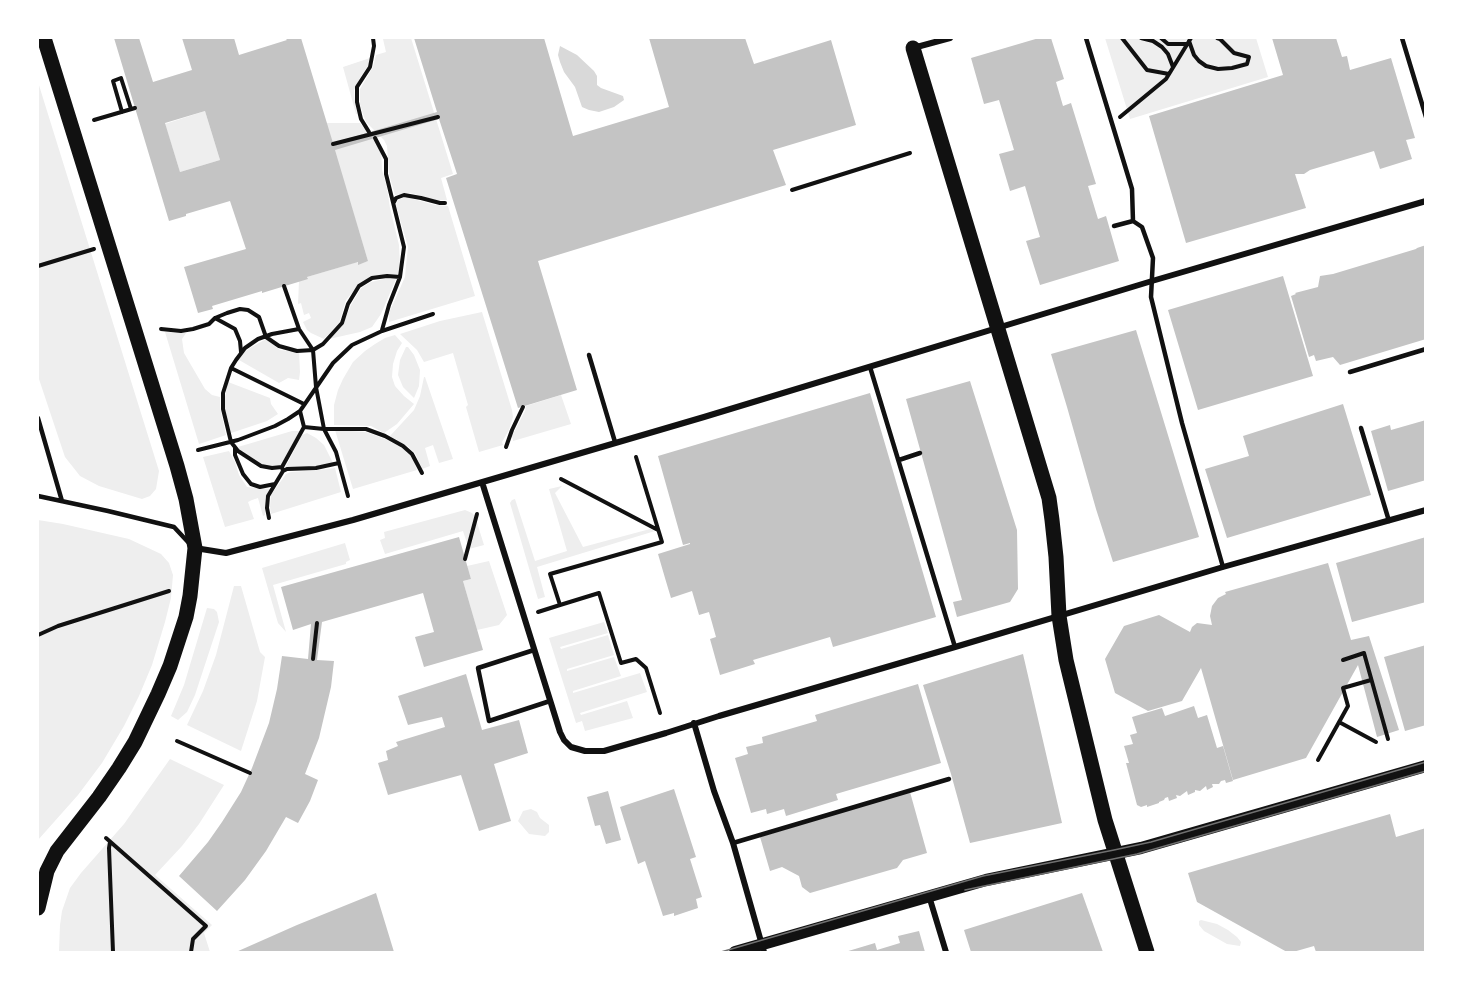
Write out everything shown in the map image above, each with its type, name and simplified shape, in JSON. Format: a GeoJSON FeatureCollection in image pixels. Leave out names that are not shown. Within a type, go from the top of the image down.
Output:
{"type":"FeatureCollection","features":[{"type":"Feature","properties":{"kind":"main road"},"geometry":{"type":"LineString","coordinates":[[38,908],[47,872],[57,851],[99,798],[135,742],[151,711],[170,666],[186,617],[195,548],[186,499],[44,38]]}},
{"type":"Feature","properties":{"kind":"main road"},"geometry":{"type":"LineString","coordinates":[[911,43],[1049,498],[1053,520],[1059,615],[1065,660],[1105,819],[1147,952]]}},
{"type":"Feature","properties":{"kind":"main road"},"geometry":{"type":"LineString","coordinates":[[735,952],[763,949],[986,880],[1164,842],[1425,766]]}},
{"type":"Feature","properties":{"kind":"main road"},"geometry":{"type":"LineString","coordinates":[[38,860],[57,851]]}},
{"type":"Feature","properties":{"kind":"street"},"geometry":{"type":"LineString","coordinates":[[911,43],[950,38]]}},
{"type":"Feature","properties":{"kind":"street"},"geometry":{"type":"LineString","coordinates":[[195,548],[226,553],[353,519],[704,417],[1425,201]]}},
{"type":"Feature","properties":{"kind":"street"},"geometry":{"type":"LineString","coordinates":[[482,482],[560,732],[571,747],[585,751],[604,751],[1059,615],[1425,510]]}},
{"type":"Feature","properties":{"kind":"street"},"geometry":{"type":"LineString","coordinates":[[694,723],[714,791],[733,843],[763,949]]}},
{"type":"Feature","properties":{"kind":"street"},"geometry":{"type":"LineString","coordinates":[[929,896],[946,952]]}},
{"type":"Feature","properties":{"kind":"lane"},"geometry":{"type":"LineString","coordinates":[[1086,38],[1132,189],[1133,221]]}},
{"type":"Feature","properties":{"kind":"lane"},"geometry":{"type":"LineString","coordinates":[[1402,38],[1425,117]]}},
{"type":"Feature","properties":{"kind":"lane"},"geometry":{"type":"LineString","coordinates":[[1114,226],[1133,221],[1142,227],[1153,258],[1151,297],[1182,423],[1223,567]]}},
{"type":"Feature","properties":{"kind":"lane"},"geometry":{"type":"LineString","coordinates":[[1350,372],[1425,349]]}},
{"type":"Feature","properties":{"kind":"lane"},"geometry":{"type":"LineString","coordinates":[[589,356],[615,442]]}},
{"type":"Feature","properties":{"kind":"lane"},"geometry":{"type":"LineString","coordinates":[[870,367],[955,647]]}},
{"type":"Feature","properties":{"kind":"lane"},"geometry":{"type":"LineString","coordinates":[[38,418],[62,501]]}},
{"type":"Feature","properties":{"kind":"lane"},"geometry":{"type":"LineString","coordinates":[[1360,428],[1389,521]]}},
{"type":"Feature","properties":{"kind":"lane"},"geometry":{"type":"LineString","coordinates":[[899,460],[920,453]]}},
{"type":"Feature","properties":{"kind":"lane"},"geometry":{"type":"LineString","coordinates":[[38,496],[174,527],[195,548]]}},
{"type":"Feature","properties":{"kind":"lane"},"geometry":{"type":"LineString","coordinates":[[534,650],[478,668],[489,721],[550,701]]}},
{"type":"Feature","properties":{"kind":"lane"},"geometry":{"type":"LineString","coordinates":[[733,843],[949,779]]}},
{"type":"Feature","properties":{"kind":"path"},"geometry":{"type":"LineString","coordinates":[[369,132],[361,119],[357,102],[357,87],[370,67],[374,46],[373,38]]}},
{"type":"Feature","properties":{"kind":"path"},"geometry":{"type":"LineString","coordinates":[[1122,38],[1147,70],[1169,74]]}},
{"type":"Feature","properties":{"kind":"path"},"geometry":{"type":"LineString","coordinates":[[1141,38],[1162,47],[1168,54],[1173,68]]}},
{"type":"Feature","properties":{"kind":"path"},"geometry":{"type":"LineString","coordinates":[[1161,38],[1168,44],[1189,41]]}},
{"type":"Feature","properties":{"kind":"path"},"geometry":{"type":"LineString","coordinates":[[1189,41],[1198,61],[1206,66],[1218,69],[1247,64],[1249,57],[1234,53],[1217,38]]}},
{"type":"Feature","properties":{"kind":"path"},"geometry":{"type":"LineString","coordinates":[[1112,123],[1166,79],[1189,41]]}},
{"type":"Feature","properties":{"kind":"path"},"geometry":{"type":"LineString","coordinates":[[94,120],[122,112],[133,108],[122,78],[113,81],[122,112]]}},
{"type":"Feature","properties":{"kind":"path"},"geometry":{"type":"LineString","coordinates":[[333,144],[438,117]]}},
{"type":"Feature","properties":{"kind":"path"},"geometry":{"type":"LineString","coordinates":[[375,138],[386,159],[386,174],[404,247],[400,277],[382,331]]}},
{"type":"Feature","properties":{"kind":"path"},"geometry":{"type":"LineString","coordinates":[[792,190],[910,153]]}},
{"type":"Feature","properties":{"kind":"path"},"geometry":{"type":"LineString","coordinates":[[393,203],[396,198],[404,195],[445,203]]}},
{"type":"Feature","properties":{"kind":"path"},"geometry":{"type":"LineString","coordinates":[[38,266],[108,244]]}},
{"type":"Feature","properties":{"kind":"path"},"geometry":{"type":"LineString","coordinates":[[161,329],[181,331],[193,329],[240,309],[248,310],[260,317],[266,337],[279,346],[297,351],[313,350],[323,344],[342,323],[348,304],[359,286],[372,278],[400,277]]}},
{"type":"Feature","properties":{"kind":"path"},"geometry":{"type":"LineString","coordinates":[[284,286],[299,329],[313,350],[316,387],[324,429],[339,463],[348,496]]}},
{"type":"Feature","properties":{"kind":"path"},"geometry":{"type":"LineString","coordinates":[[198,450],[231,442],[288,419],[300,411],[333,363],[352,345],[382,331],[433,314]]}},
{"type":"Feature","properties":{"kind":"path"},"geometry":{"type":"LineString","coordinates":[[215,318],[235,329],[240,341],[241,352]]}},
{"type":"Feature","properties":{"kind":"path"},"geometry":{"type":"LineString","coordinates":[[299,329],[258,339],[241,352],[231,368],[223,393],[226,429],[235,447],[261,466],[283,469],[316,468],[339,463]]}},
{"type":"Feature","properties":{"kind":"path"},"geometry":{"type":"LineString","coordinates":[[231,368],[304,404]]}},
{"type":"Feature","properties":{"kind":"path"},"geometry":{"type":"LineString","coordinates":[[506,447],[523,407]]}},
{"type":"Feature","properties":{"kind":"path"},"geometry":{"type":"LineString","coordinates":[[269,518],[268,496],[304,427],[300,411]]}},
{"type":"Feature","properties":{"kind":"path"},"geometry":{"type":"LineString","coordinates":[[304,427],[366,429],[385,436],[412,454],[422,473]]}},
{"type":"Feature","properties":{"kind":"path"},"geometry":{"type":"LineString","coordinates":[[235,447],[235,455],[243,474],[251,484],[260,487],[275,484]]}},
{"type":"Feature","properties":{"kind":"path"},"geometry":{"type":"LineString","coordinates":[[560,605],[550,574],[662,542],[636,457]]}},
{"type":"Feature","properties":{"kind":"path"},"geometry":{"type":"LineString","coordinates":[[561,479],[658,530]]}},
{"type":"Feature","properties":{"kind":"path"},"geometry":{"type":"LineString","coordinates":[[465,559],[477,514]]}},
{"type":"Feature","properties":{"kind":"path"},"geometry":{"type":"LineString","coordinates":[[38,635],[68,623],[169,591]]}},
{"type":"Feature","properties":{"kind":"path"},"geometry":{"type":"LineString","coordinates":[[538,612],[599,594],[621,663],[636,659],[646,668],[660,713]]}},
{"type":"Feature","properties":{"kind":"path"},"geometry":{"type":"LineString","coordinates":[[313,659],[317,623]]}},
{"type":"Feature","properties":{"kind":"path"},"geometry":{"type":"LineString","coordinates":[[1343,660],[1364,653],[1388,739]]}},
{"type":"Feature","properties":{"kind":"path"},"geometry":{"type":"LineString","coordinates":[[1318,760],[1348,706],[1343,688],[1371,680]]}},
{"type":"Feature","properties":{"kind":"path"},"geometry":{"type":"LineString","coordinates":[[1339,722],[1376,742]]}},
{"type":"Feature","properties":{"kind":"path"},"geometry":{"type":"LineString","coordinates":[[177,741],[250,773]]}},
{"type":"Feature","properties":{"kind":"path"},"geometry":{"type":"LineString","coordinates":[[106,838],[206,926],[193,939],[191,952]]}},
{"type":"Feature","properties":{"kind":"path"},"geometry":{"type":"LineString","coordinates":[[110,842],[113,952]]}},
{"type":"Feature","properties":{"kind":"shaded area"},"geometry":{"type":"Polygon","coordinates":[[[411,38],[453,174],[441,178],[447,200],[436,200],[410,193],[395,195],[389,174],[387,146],[366,122],[363,114],[360,89],[373,67],[376,55],[386,52],[383,39],[411,38]]]}},
{"type":"Feature","properties":{"kind":"shaded area"},"geometry":{"type":"Polygon","coordinates":[[[1105,38],[1256,38],[1268,77],[1130,119],[1105,38]]]}},
{"type":"Feature","properties":{"kind":"shaded area"},"geometry":{"type":"Polygon","coordinates":[[[560,46],[577,55],[594,71],[597,76],[597,85],[623,96],[624,100],[614,107],[599,112],[582,107],[575,87],[560,62],[558,55],[560,46]]]}},
{"type":"Feature","properties":{"kind":"shaded area"},"geometry":{"type":"Polygon","coordinates":[[[370,58],[354,90],[356,114],[343,67],[370,58]]]}},
{"type":"Feature","properties":{"kind":"shaded area"},"geometry":{"type":"Polygon","coordinates":[[[38,82],[159,471],[156,489],[150,496],[142,499],[99,486],[80,476],[65,457],[38,376],[38,82]]]}},
{"type":"Feature","properties":{"kind":"shaded area"},"geometry":{"type":"Polygon","coordinates":[[[205,111],[220,160],[180,172],[165,124],[205,111]]]}},
{"type":"Feature","properties":{"kind":"shaded area"},"geometry":{"type":"Polygon","coordinates":[[[326,123],[360,123],[381,149],[382,170],[399,245],[400,268],[397,275],[371,277],[358,286],[346,300],[339,323],[324,339],[307,330],[303,322],[311,318],[309,313],[304,315],[301,303],[298,304],[299,281],[357,262],[359,264],[368,261],[326,123]]]}},
{"type":"Feature","properties":{"kind":"shaded area"},"geometry":{"type":"Polygon","coordinates":[[[406,197],[448,206],[475,296],[389,322],[389,313],[405,277],[408,247],[396,205],[398,200],[406,197]]]}},
{"type":"Feature","properties":{"kind":"shaded area"},"geometry":{"type":"Polygon","coordinates":[[[396,279],[381,314],[372,327],[329,339],[342,326],[361,288],[371,282],[396,279]]]}},
{"type":"Feature","properties":{"kind":"shaded area"},"geometry":{"type":"Polygon","coordinates":[[[482,312],[513,417],[502,442],[503,445],[479,452],[453,353],[424,362],[417,350],[400,334],[440,321],[482,312]]]}},
{"type":"Feature","properties":{"kind":"shaded area"},"geometry":{"type":"Polygon","coordinates":[[[165,332],[186,333],[182,339],[184,353],[205,389],[212,395],[220,397],[226,435],[199,444],[165,332]]]}},
{"type":"Feature","properties":{"kind":"shaded area"},"geometry":{"type":"Polygon","coordinates":[[[395,335],[402,343],[393,364],[392,377],[395,386],[414,404],[397,424],[384,433],[371,426],[334,425],[334,405],[338,390],[353,362],[375,344],[395,335]]]}},
{"type":"Feature","properties":{"kind":"shaded area"},"geometry":{"type":"Polygon","coordinates":[[[266,339],[280,350],[299,352],[299,380],[288,378],[279,383],[239,360],[243,353],[266,339]]]}},
{"type":"Feature","properties":{"kind":"shaded area"},"geometry":{"type":"Polygon","coordinates":[[[406,347],[414,355],[420,370],[419,386],[414,398],[403,387],[398,375],[400,360],[406,347]]]}},
{"type":"Feature","properties":{"kind":"shaded area"},"geometry":{"type":"Polygon","coordinates":[[[424,377],[453,459],[439,463],[433,445],[425,448],[430,466],[422,469],[415,453],[390,436],[414,410],[424,377]]]}},
{"type":"Feature","properties":{"kind":"shaded area"},"geometry":{"type":"Polygon","coordinates":[[[228,382],[270,398],[278,414],[267,421],[231,433],[225,409],[228,382]]]}},
{"type":"Feature","properties":{"kind":"shaded area"},"geometry":{"type":"Polygon","coordinates":[[[561,395],[571,424],[513,441],[512,436],[526,406],[561,395]]]}},
{"type":"Feature","properties":{"kind":"shaded area"},"geometry":{"type":"Polygon","coordinates":[[[335,430],[366,432],[385,439],[408,452],[417,470],[353,489],[335,430]]]}},
{"type":"Feature","properties":{"kind":"shaded area"},"geometry":{"type":"Polygon","coordinates":[[[292,431],[299,432],[280,467],[263,466],[238,447],[292,431]]]}},
{"type":"Feature","properties":{"kind":"shaded area"},"geometry":{"type":"Polygon","coordinates":[[[307,433],[324,445],[333,463],[322,466],[285,468],[302,435],[307,433]]]}},
{"type":"Feature","properties":{"kind":"shaded area"},"geometry":{"type":"Polygon","coordinates":[[[229,451],[247,487],[270,489],[265,498],[265,515],[263,516],[258,498],[248,502],[254,519],[225,527],[203,457],[229,451]]]}},
{"type":"Feature","properties":{"kind":"shaded area"},"geometry":{"type":"Polygon","coordinates":[[[335,468],[341,492],[271,514],[271,495],[286,474],[335,468]]]}},
{"type":"Feature","properties":{"kind":"shaded area"},"geometry":{"type":"Polygon","coordinates":[[[562,486],[555,493],[583,547],[650,529],[655,531],[537,567],[545,597],[538,599],[510,503],[515,499],[535,561],[567,551],[549,489],[562,486]]]}},
{"type":"Feature","properties":{"kind":"shaded area"},"geometry":{"type":"Polygon","coordinates":[[[465,510],[475,516],[484,545],[469,549],[463,531],[385,554],[380,540],[385,538],[384,532],[465,510]]]}},
{"type":"Feature","properties":{"kind":"shaded area"},"geometry":{"type":"Polygon","coordinates":[[[38,520],[129,539],[161,554],[169,563],[173,575],[171,598],[152,665],[124,726],[102,763],[78,795],[38,840],[38,520]]]}},
{"type":"Feature","properties":{"kind":"shaded area"},"geometry":{"type":"Polygon","coordinates":[[[345,543],[350,560],[346,564],[273,585],[286,632],[278,623],[262,568],[345,543]]]}},
{"type":"Feature","properties":{"kind":"shaded area"},"geometry":{"type":"Polygon","coordinates":[[[489,561],[507,615],[499,625],[477,630],[463,581],[471,579],[467,566],[489,561]]]}},
{"type":"Feature","properties":{"kind":"shaded area"},"geometry":{"type":"Polygon","coordinates":[[[234,586],[241,586],[260,652],[265,657],[257,701],[241,751],[187,725],[216,655],[234,586]]]}},
{"type":"Feature","properties":{"kind":"shaded area"},"geometry":{"type":"Polygon","coordinates":[[[207,608],[217,612],[219,622],[195,695],[187,712],[178,720],[171,716],[184,685],[207,608]]]}},
{"type":"Feature","properties":{"kind":"shaded area"},"geometry":{"type":"Polygon","coordinates":[[[604,622],[608,633],[560,647],[561,649],[608,635],[614,655],[567,669],[567,671],[614,657],[621,676],[573,691],[573,693],[640,673],[647,692],[580,713],[581,715],[627,701],[633,718],[585,731],[582,721],[576,723],[549,638],[604,622]]]}},
{"type":"Feature","properties":{"kind":"shaded area"},"geometry":{"type":"Polygon","coordinates":[[[170,759],[224,785],[199,824],[155,875],[212,925],[204,933],[210,952],[59,952],[62,911],[70,888],[124,824],[170,759]]]}},
{"type":"Feature","properties":{"kind":"shaded area"},"geometry":{"type":"Polygon","coordinates":[[[531,809],[549,825],[549,832],[545,836],[529,834],[518,821],[523,811],[531,809]]]}},
{"type":"Feature","properties":{"kind":"shaded area"},"geometry":{"type":"Polygon","coordinates":[[[1201,920],[1217,924],[1228,930],[1241,942],[1240,946],[1227,944],[1204,931],[1199,925],[1201,920]]]}},
{"type":"Feature","properties":{"kind":"building"},"geometry":{"type":"Polygon","coordinates":[[[114,38],[139,38],[153,82],[192,70],[182,38],[234,38],[239,55],[286,39],[301,38],[333,143],[437,112],[414,38],[544,38],[573,136],[669,107],[649,38],[745,38],[754,64],[831,40],[856,125],[773,150],[786,185],[538,261],[577,390],[518,408],[446,178],[457,174],[439,119],[335,150],[368,261],[358,265],[358,262],[307,277],[308,279],[212,306],[213,309],[198,313],[184,267],[246,249],[230,201],[169,221],[114,38]],[[205,111],[165,123],[180,172],[220,160],[205,111]]]}},
{"type":"Feature","properties":{"kind":"building"},"geometry":{"type":"Polygon","coordinates":[[[1039,38],[1051,38],[1064,79],[1056,82],[1063,106],[1071,103],[1096,184],[1088,186],[1098,219],[1106,216],[1119,261],[1040,285],[1026,241],[1040,237],[1025,186],[1010,191],[999,154],[1014,150],[999,100],[984,104],[971,58],[1039,38]]]}},
{"type":"Feature","properties":{"kind":"building"},"geometry":{"type":"Polygon","coordinates":[[[1272,38],[1336,38],[1342,57],[1347,56],[1350,70],[1391,58],[1415,138],[1406,140],[1412,159],[1380,169],[1374,151],[1310,170],[1304,174],[1295,174],[1306,208],[1186,243],[1149,116],[1283,75],[1272,38]]]}},
{"type":"Feature","properties":{"kind":"building"},"geometry":{"type":"Polygon","coordinates":[[[1426,245],[1426,339],[1340,365],[1333,357],[1316,361],[1314,355],[1309,357],[1291,296],[1318,287],[1320,276],[1426,245]]]}},
{"type":"Feature","properties":{"kind":"building"},"geometry":{"type":"Polygon","coordinates":[[[1283,276],[1313,376],[1198,410],[1168,310],[1283,276]]]}},
{"type":"Feature","properties":{"kind":"building"},"geometry":{"type":"Polygon","coordinates":[[[1136,330],[1199,537],[1113,562],[1051,354],[1136,330]]]}},
{"type":"Feature","properties":{"kind":"building"},"geometry":{"type":"Polygon","coordinates":[[[970,381],[1017,530],[1018,589],[1010,602],[957,617],[953,602],[962,600],[906,399],[970,381]]]}},
{"type":"Feature","properties":{"kind":"building"},"geometry":{"type":"Polygon","coordinates":[[[870,393],[936,617],[833,647],[830,637],[753,660],[755,664],[720,675],[710,639],[716,637],[709,612],[699,615],[692,591],[671,598],[658,554],[690,543],[683,545],[658,456],[870,393]]]}},
{"type":"Feature","properties":{"kind":"building"},"geometry":{"type":"Polygon","coordinates":[[[1343,404],[1371,495],[1227,538],[1205,469],[1249,456],[1243,436],[1343,404]]]}},
{"type":"Feature","properties":{"kind":"building"},"geometry":{"type":"Polygon","coordinates":[[[1426,420],[1426,480],[1388,491],[1371,431],[1390,425],[1391,430],[1426,420]]]}},
{"type":"Feature","properties":{"kind":"building"},"geometry":{"type":"Polygon","coordinates":[[[459,537],[471,579],[463,581],[483,650],[424,667],[415,637],[434,632],[423,593],[322,622],[317,660],[334,661],[331,687],[319,738],[305,774],[318,780],[298,823],[286,817],[245,880],[217,911],[179,876],[208,842],[241,792],[269,723],[282,656],[308,659],[311,624],[293,630],[281,587],[459,537]]]}},
{"type":"Feature","properties":{"kind":"building"},"geometry":{"type":"Polygon","coordinates":[[[1426,537],[1426,602],[1352,622],[1336,563],[1426,537]]]}},
{"type":"Feature","properties":{"kind":"building"},"geometry":{"type":"Polygon","coordinates":[[[1328,563],[1351,640],[1369,636],[1399,730],[1377,737],[1358,665],[1306,758],[1233,780],[1201,668],[1182,701],[1148,711],[1115,693],[1105,659],[1124,626],[1159,615],[1190,632],[1197,623],[1212,625],[1210,616],[1212,606],[1218,598],[1226,594],[1225,592],[1328,563]]]}},
{"type":"Feature","properties":{"kind":"building"},"geometry":{"type":"Polygon","coordinates":[[[1426,645],[1426,725],[1405,731],[1384,657],[1426,645]]]}},
{"type":"Feature","properties":{"kind":"building"},"geometry":{"type":"Polygon","coordinates":[[[1023,654],[1062,823],[970,843],[923,685],[1023,654]]]}},
{"type":"Feature","properties":{"kind":"building"},"geometry":{"type":"Polygon","coordinates":[[[466,674],[482,730],[519,720],[528,753],[494,764],[511,821],[479,831],[461,775],[388,795],[378,763],[388,760],[386,751],[398,746],[396,742],[445,727],[442,717],[408,725],[398,696],[466,674]]]}},
{"type":"Feature","properties":{"kind":"building"},"geometry":{"type":"Polygon","coordinates":[[[918,684],[941,763],[836,794],[838,800],[786,816],[784,809],[767,814],[766,809],[751,813],[735,758],[748,754],[746,747],[763,743],[762,737],[817,721],[815,715],[918,684]]]}},
{"type":"Feature","properties":{"kind":"building"},"geometry":{"type":"Polygon","coordinates":[[[1194,706],[1198,718],[1207,715],[1217,748],[1223,746],[1233,781],[1226,783],[1225,780],[1221,781],[1219,784],[1212,784],[1213,787],[1207,790],[1206,786],[1188,795],[1187,791],[1180,796],[1176,795],[1177,798],[1169,801],[1168,797],[1147,807],[1147,805],[1141,807],[1137,805],[1124,746],[1133,744],[1130,735],[1137,733],[1132,717],[1162,708],[1165,716],[1194,706]]]}},
{"type":"Feature","properties":{"kind":"building"},"geometry":{"type":"Polygon","coordinates":[[[674,789],[696,857],[690,859],[702,897],[696,899],[698,908],[674,916],[674,913],[663,916],[645,861],[638,864],[620,807],[674,789]]]}},
{"type":"Feature","properties":{"kind":"building"},"geometry":{"type":"Polygon","coordinates":[[[608,791],[621,840],[606,844],[600,825],[595,826],[587,797],[608,791]]]}},
{"type":"Feature","properties":{"kind":"building"},"geometry":{"type":"Polygon","coordinates":[[[910,792],[927,853],[903,860],[897,868],[810,893],[802,887],[799,876],[782,867],[770,871],[760,837],[910,792]]]}},
{"type":"Feature","properties":{"kind":"building"},"geometry":{"type":"Polygon","coordinates":[[[1390,814],[1396,837],[1426,828],[1426,952],[1316,952],[1314,946],[1287,952],[1197,902],[1188,873],[1390,814]]]}},
{"type":"Feature","properties":{"kind":"building"},"geometry":{"type":"Polygon","coordinates":[[[376,893],[394,952],[236,952],[297,925],[376,893]]]}},
{"type":"Feature","properties":{"kind":"building"},"geometry":{"type":"Polygon","coordinates":[[[1082,893],[1103,952],[971,952],[964,930],[1082,893]]]}},
{"type":"Feature","properties":{"kind":"building"},"geometry":{"type":"Polygon","coordinates":[[[919,931],[925,952],[845,952],[875,943],[877,950],[900,943],[898,936],[919,931]]]}},
{"type":"Feature","properties":{"kind":"tram line"},"geometry":{"type":"LineString","coordinates":[[721,952],[983,876],[1151,842],[1426,762]]}},
{"type":"Feature","properties":{"kind":"tram line"},"geometry":{"type":"LineString","coordinates":[[965,890],[1137,854],[1426,771]]}}]}
